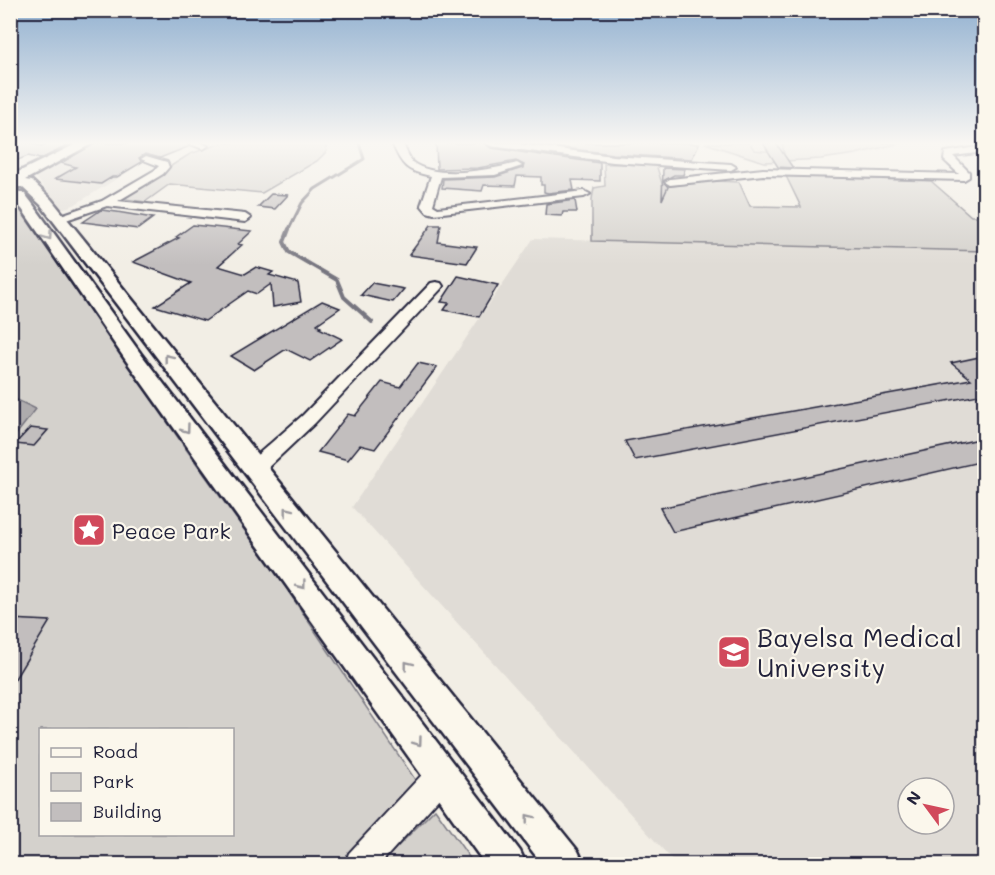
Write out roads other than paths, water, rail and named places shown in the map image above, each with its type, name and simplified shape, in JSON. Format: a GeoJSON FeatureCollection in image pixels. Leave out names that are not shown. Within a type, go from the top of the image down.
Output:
{"type":"FeatureCollection","features":[{"type":"Feature","properties":{"kind":"main road"},"geometry":{"type":"LineString","coordinates":[[13,184],[147,376],[507,864]]}},
{"type":"Feature","properties":{"kind":"main road"},"geometry":{"type":"LineString","coordinates":[[17,184],[36,191],[59,219],[565,864]]}},
{"type":"Feature","properties":{"kind":"street"},"geometry":{"type":"LineString","coordinates":[[59,219],[106,203],[139,184]]}},
{"type":"Feature","properties":{"kind":"street"},"geometry":{"type":"LineString","coordinates":[[434,184],[427,205],[431,210],[438,212],[584,194]]}},
{"type":"Feature","properties":{"kind":"street"},"geometry":{"type":"LineString","coordinates":[[106,203],[245,218]]}},
{"type":"Feature","properties":{"kind":"street"},"geometry":{"type":"LineString","coordinates":[[255,468],[309,419],[436,286]]}},
{"type":"Feature","properties":{"kind":"street"},"geometry":{"type":"LineString","coordinates":[[360,864],[441,775]]}},
{"type":"Feature","properties":{"kind":"waterway"},"geometry":{"type":"LineString","coordinates":[[289,229],[302,203],[323,184]]}},
{"type":"Feature","properties":{"kind":"waterway"},"geometry":{"type":"LineString","coordinates":[[289,229],[284,242],[289,252],[337,280],[344,297],[372,322]]}},
{"type":"Feature","properties":{"kind":"place","name":"Peace Park"},"geometry":{"type":"Point","coordinates":[89,530]}},
{"type":"Feature","properties":{"kind":"place","name":"Bayelsa Medical University"},"geometry":{"type":"Point","coordinates":[734,652]}}]}
